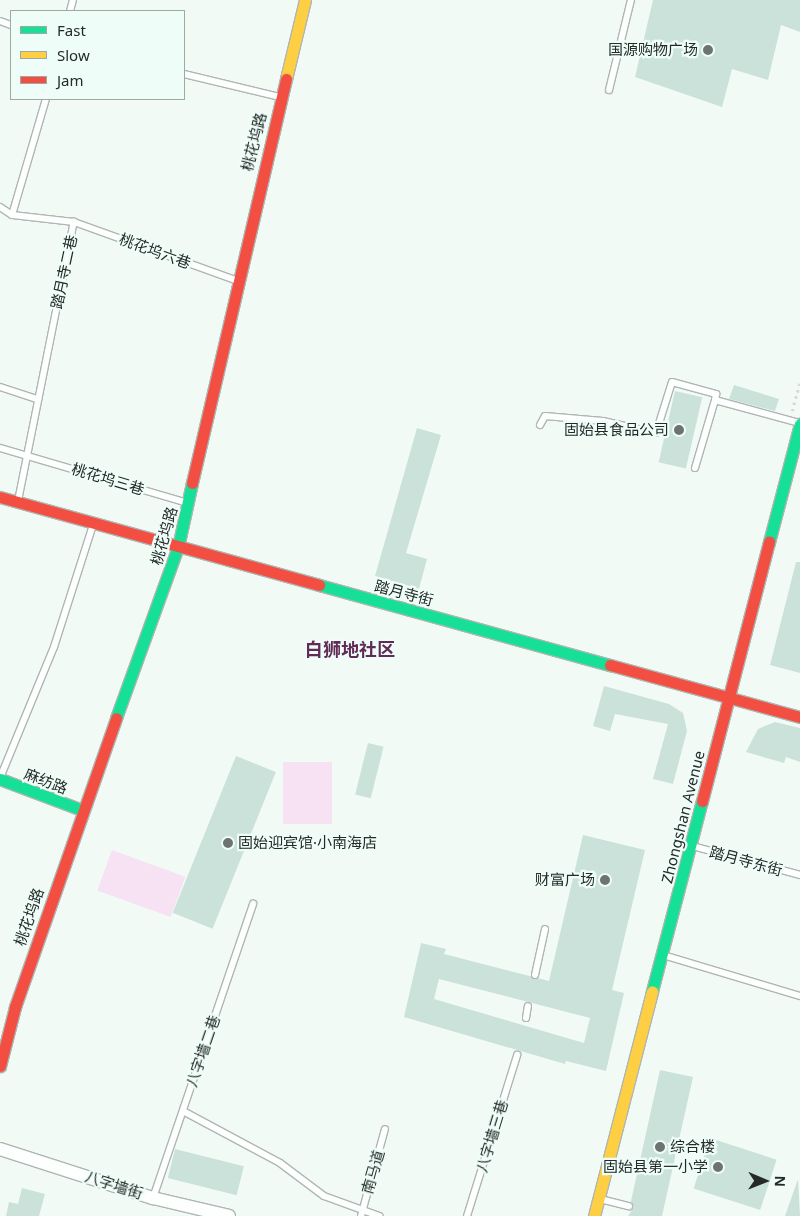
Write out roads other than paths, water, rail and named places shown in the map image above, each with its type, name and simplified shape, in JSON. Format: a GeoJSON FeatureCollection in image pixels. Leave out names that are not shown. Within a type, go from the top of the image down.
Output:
{"type":"FeatureCollection","features":[{"type":"Feature","properties":{"kind":"street","name":"桃花坞路"},"geometry":{"type":"LineString","coordinates":[[0,1066],[15,1007],[82,810],[178,547],[236,281],[306,0]]}},
{"type":"Feature","properties":{"kind":"street","name":"Zhongshan Avenue"},"geometry":{"type":"LineString","coordinates":[[594,1216],[692,846],[796,422]]}},
{"type":"Feature","properties":{"kind":"street","name":"踏月寺街"},"geometry":{"type":"LineString","coordinates":[[0,497],[800,717]]}},
{"type":"Feature","properties":{"kind":"street","name":"麻纺路"},"geometry":{"type":"LineString","coordinates":[[0,778],[82,810]]}},
{"type":"Feature","properties":{"kind":"street","name":"八字墙街"},"geometry":{"type":"LineString","coordinates":[[0,1149],[196,1212],[229,1216]]}},
{"type":"Feature","properties":{"kind":"lane"},"geometry":{"type":"LineString","coordinates":[[609,90],[631,0]]}},
{"type":"Feature","properties":{"kind":"lane"},"geometry":{"type":"LineString","coordinates":[[185,74],[281,97]]}},
{"type":"Feature","properties":{"kind":"lane"},"geometry":{"type":"LineString","coordinates":[[0,207],[12,215],[46,100]]}},
{"type":"Feature","properties":{"kind":"lane","name":"踏月寺二巷"},"geometry":{"type":"LineString","coordinates":[[12,215],[74,222],[18,502]]}},
{"type":"Feature","properties":{"kind":"lane","name":"桃花坞六巷"},"geometry":{"type":"LineString","coordinates":[[74,222],[236,281]]}},
{"type":"Feature","properties":{"kind":"lane"},"geometry":{"type":"LineString","coordinates":[[540,425],[546,416],[604,422],[656,433],[672,382],[716,394],[695,468]]}},
{"type":"Feature","properties":{"kind":"lane"},"geometry":{"type":"LineString","coordinates":[[0,387],[38,398]]}},
{"type":"Feature","properties":{"kind":"lane"},"geometry":{"type":"LineString","coordinates":[[715,400],[796,422]]}},
{"type":"Feature","properties":{"kind":"lane","name":"桃花坞三巷"},"geometry":{"type":"LineString","coordinates":[[0,448],[28,454],[188,503]]}},
{"type":"Feature","properties":{"kind":"lane"},"geometry":{"type":"LineString","coordinates":[[0,778],[54,648],[94,524]]}},
{"type":"Feature","properties":{"kind":"lane","name":"踏月寺东街"},"geometry":{"type":"LineString","coordinates":[[692,846],[800,876]]}},
{"type":"Feature","properties":{"kind":"lane","name":"八字墙二巷"},"geometry":{"type":"LineString","coordinates":[[152,1198],[253,904]]}},
{"type":"Feature","properties":{"kind":"lane"},"geometry":{"type":"LineString","coordinates":[[535,975],[545,929]]}},
{"type":"Feature","properties":{"kind":"lane"},"geometry":{"type":"LineString","coordinates":[[662,954],[800,996]]}},
{"type":"Feature","properties":{"kind":"lane"},"geometry":{"type":"LineString","coordinates":[[526,1018],[528,1006]]}},
{"type":"Feature","properties":{"kind":"lane","name":"八字墙三巷"},"geometry":{"type":"LineString","coordinates":[[468,1216],[518,1056]]}},
{"type":"Feature","properties":{"kind":"lane"},"geometry":{"type":"LineString","coordinates":[[183,1111],[280,1163],[324,1196],[362,1213],[379,1216]]}},
{"type":"Feature","properties":{"kind":"lane","name":"南马道"},"geometry":{"type":"LineString","coordinates":[[362,1213],[386,1129]]}},
{"type":"Feature","properties":{"kind":"lane"},"geometry":{"type":"LineString","coordinates":[[599,1198],[628,1206]]}},
{"type":"Feature","properties":{"kind":"place","name":"国源购物广场"},"geometry":{"type":"Point","coordinates":[708,50]}},
{"type":"Feature","properties":{"kind":"place","name":"固始县食品公司"},"geometry":{"type":"Point","coordinates":[679,430]}},
{"type":"Feature","properties":{"kind":"place","name":"固始迎宾馆·小南海店"},"geometry":{"type":"Point","coordinates":[228,843]}},
{"type":"Feature","properties":{"kind":"place","name":"财富广场"},"geometry":{"type":"Point","coordinates":[605,880]}},
{"type":"Feature","properties":{"kind":"place","name":"综合楼"},"geometry":{"type":"Point","coordinates":[660,1147]}},
{"type":"Feature","properties":{"kind":"place","name":"固始县第一小学"},"geometry":{"type":"Point","coordinates":[718,1167]}},
{"type":"Feature","properties":{"kind":"district","name":"白狮地社区"},"geometry":{"type":"Point","coordinates":[350,649]}}]}
